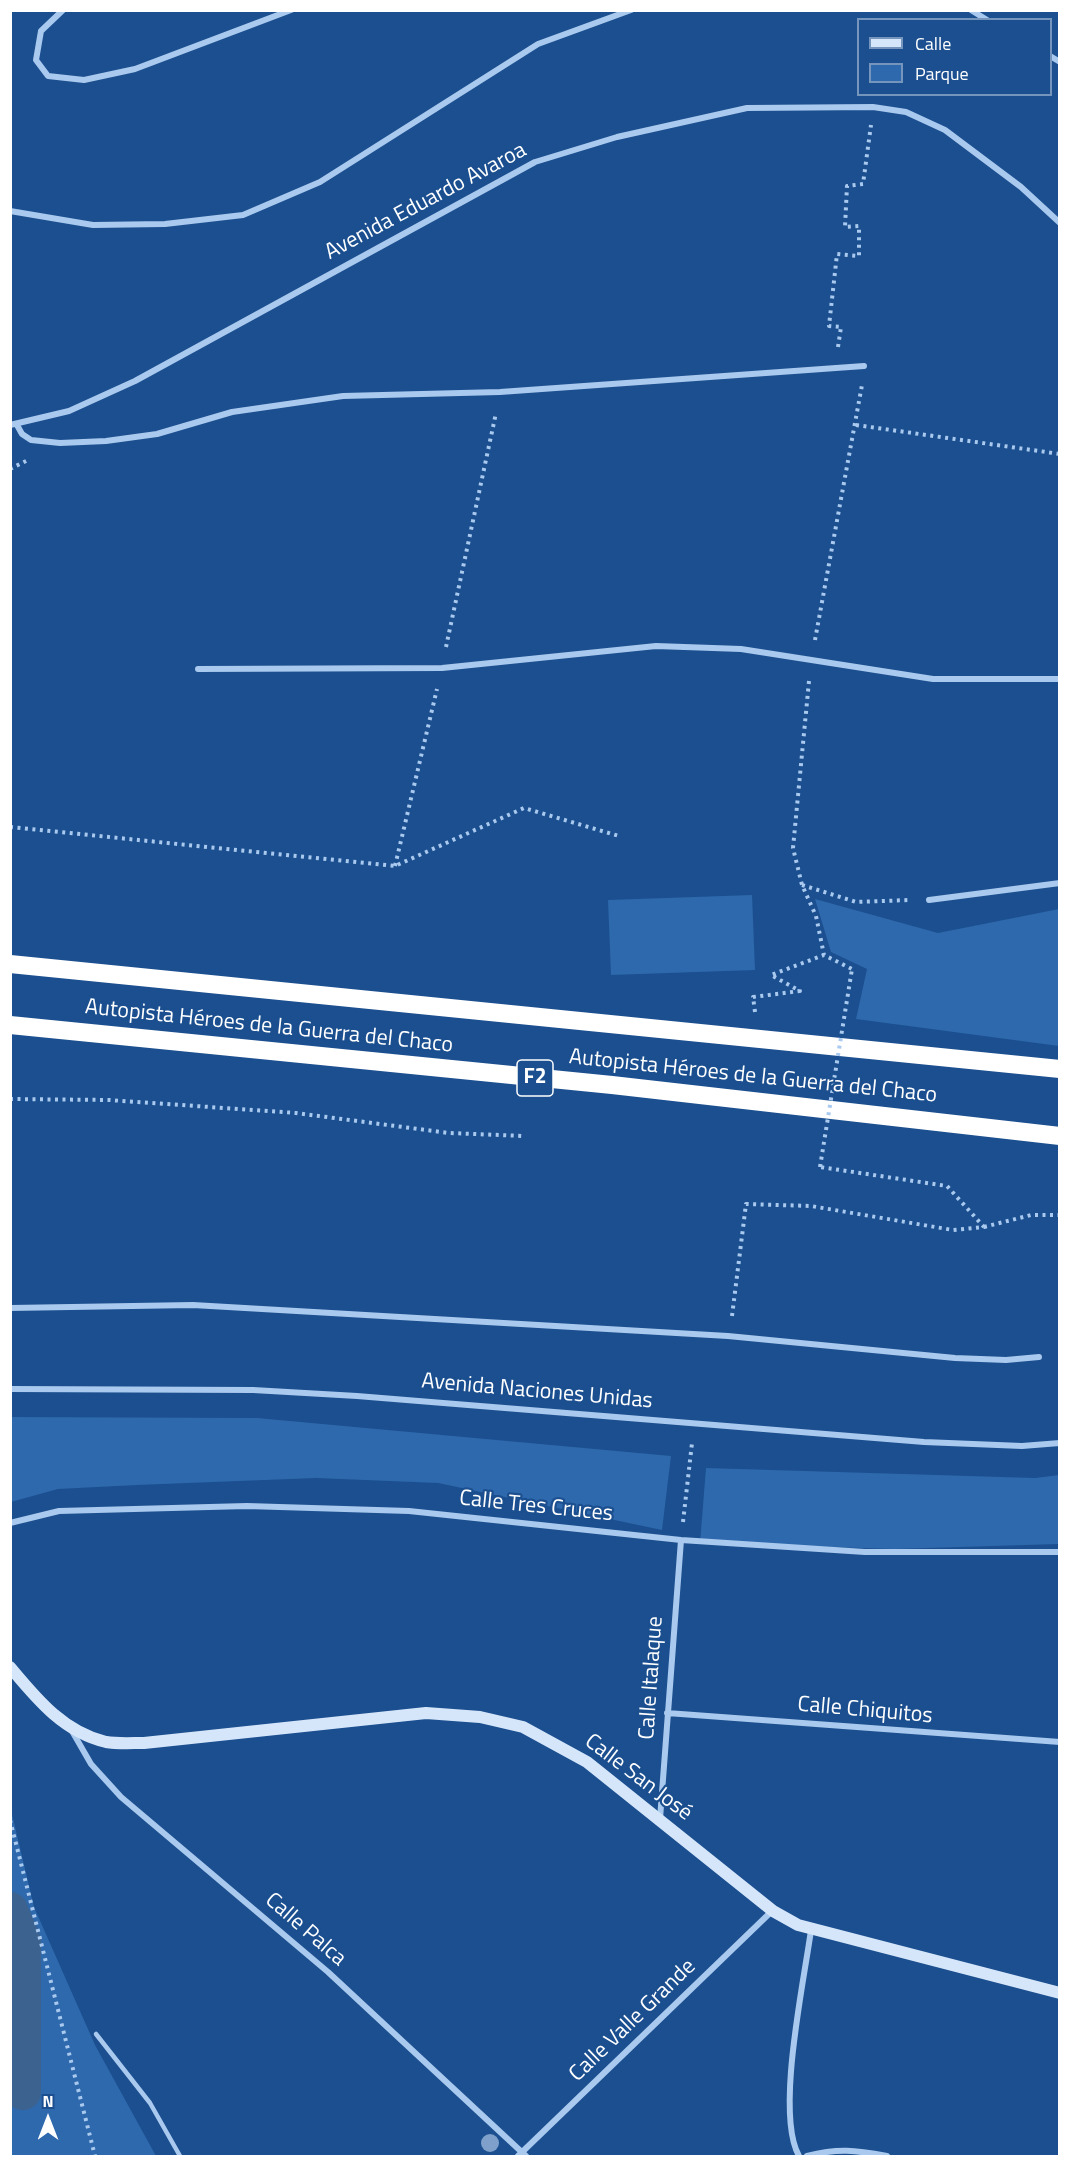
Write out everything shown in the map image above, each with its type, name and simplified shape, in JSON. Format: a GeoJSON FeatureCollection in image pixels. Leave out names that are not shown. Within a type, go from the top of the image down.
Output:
{"type":"FeatureCollection","features":[{"type":"Feature","properties":{"kind":"highway","name":"Autopista Héroes de la Guerra del Chaco"},"geometry":{"type":"LineString","coordinates":[[10,964],[1059,1069]]}},
{"type":"Feature","properties":{"kind":"highway","name":"Autopista Héroes de la Guerra del Chaco"},"geometry":{"type":"LineString","coordinates":[[10,1025],[612,1085],[1059,1136]]}},
{"type":"Feature","properties":{"kind":"street"},"geometry":{"type":"LineString","coordinates":[[63,10],[41,31],[36,60],[48,76],[84,80],[135,69],[291,10]]}},
{"type":"Feature","properties":{"kind":"street"},"geometry":{"type":"LineString","coordinates":[[10,211],[93,225],[165,224],[243,215],[320,182],[538,44],[617,12],[631,10]]}},
{"type":"Feature","properties":{"kind":"street"},"geometry":{"type":"LineString","coordinates":[[971,10],[984,18]]}},
{"type":"Feature","properties":{"kind":"street","name":"Avenida Eduardo Avaroa"},"geometry":{"type":"LineString","coordinates":[[864,366],[500,392],[343,396],[232,412],[157,434],[106,441],[60,443],[31,440],[14,425],[69,411],[135,381],[535,162],[617,137],[747,108],[873,107],[906,112],[945,130],[1021,187],[1059,223]]}},
{"type":"Feature","properties":{"kind":"street"},"geometry":{"type":"LineString","coordinates":[[198,669],[442,668],[656,646],[741,649],[933,679],[1059,679]]}},
{"type":"Feature","properties":{"kind":"street"},"geometry":{"type":"LineString","coordinates":[[929,900],[1059,883]]}},
{"type":"Feature","properties":{"kind":"street"},"geometry":{"type":"LineString","coordinates":[[10,1308],[193,1305],[728,1336],[955,1358],[1006,1360],[1040,1357]]}},
{"type":"Feature","properties":{"kind":"street","name":"Avenida Naciones Unidas"},"geometry":{"type":"LineString","coordinates":[[10,1389],[253,1390],[694,1422],[924,1442],[1022,1446],[1059,1443]]}},
{"type":"Feature","properties":{"kind":"street","name":"Calle Tres Cruces"},"geometry":{"type":"LineString","coordinates":[[10,1523],[59,1511],[248,1506],[409,1511],[681,1540],[865,1552],[1059,1552]]}},
{"type":"Feature","properties":{"kind":"street","name":"Calle Italaque"},"geometry":{"type":"LineString","coordinates":[[660,1819],[681,1540]]}},
{"type":"Feature","properties":{"kind":"street","name":"Calle San José"},"geometry":{"type":"LineString","coordinates":[[10,1667],[44,1707],[69,1726],[105,1742],[144,1743],[426,1713],[480,1717],[523,1727],[586,1762],[772,1911],[811,1930],[1059,1993]]}},
{"type":"Feature","properties":{"kind":"street","name":"Calle Chiquitos"},"geometry":{"type":"LineString","coordinates":[[667,1713],[1059,1742]]}},
{"type":"Feature","properties":{"kind":"street","name":"Calle Palca"},"geometry":{"type":"LineString","coordinates":[[69,1726],[90,1764],[121,1797],[328,1972],[522,2155]]}},
{"type":"Feature","properties":{"kind":"street","name":"Calle Valle Grande"},"geometry":{"type":"LineString","coordinates":[[522,2155],[772,1911]]}},
{"type":"Feature","properties":{"kind":"street"},"geometry":{"type":"LineString","coordinates":[[799,2157],[793,2146],[789,2109],[811,1930]]}},
{"type":"Feature","properties":{"kind":"street"},"geometry":{"type":"LineString","coordinates":[[807,2157],[832,2149],[853,2150],[887,2157]]}},
{"type":"Feature","properties":{"kind":"lane"},"geometry":{"type":"LineString","coordinates":[[96,2034],[150,2103],[180,2157]]}},
{"type":"Feature","properties":{"kind":"path"},"geometry":{"type":"LineString","coordinates":[[851,368],[852,353],[838,352],[841,327],[829,326],[837,254],[859,256],[859,226],[845,227],[848,186],[863,184],[873,107]]}},
{"type":"Feature","properties":{"kind":"path"},"geometry":{"type":"LineString","coordinates":[[825,955],[816,916],[801,885],[793,848],[811,660],[856,425],[864,366]]}},
{"type":"Feature","properties":{"kind":"path"},"geometry":{"type":"LineString","coordinates":[[395,866],[442,668],[500,392]]}},
{"type":"Feature","properties":{"kind":"path"},"geometry":{"type":"LineString","coordinates":[[856,425],[1059,454]]}},
{"type":"Feature","properties":{"kind":"path"},"geometry":{"type":"LineString","coordinates":[[10,827],[395,866],[524,808],[619,836]]}},
{"type":"Feature","properties":{"kind":"path"},"geometry":{"type":"LineString","coordinates":[[801,885],[856,902],[929,900]]}},
{"type":"Feature","properties":{"kind":"path"},"geometry":{"type":"LineString","coordinates":[[755,1016],[753,997],[800,991],[771,975],[825,955],[852,969],[820,1167],[947,1186],[984,1227]]}},
{"type":"Feature","properties":{"kind":"path"},"geometry":{"type":"LineString","coordinates":[[10,1099],[109,1100],[284,1112],[449,1133],[524,1136]]}},
{"type":"Feature","properties":{"kind":"path"},"geometry":{"type":"LineString","coordinates":[[732,1317],[746,1204],[811,1206],[953,1230],[984,1227],[1031,1215],[1059,1215]]}},
{"type":"Feature","properties":{"kind":"path"},"geometry":{"type":"LineString","coordinates":[[681,1540],[694,1422]]}},
{"type":"Feature","properties":{"kind":"path"},"geometry":{"type":"LineString","coordinates":[[10,1820],[96,2157]]}},
{"type":"Feature","properties":{"kind":"green space"},"geometry":{"type":"Polygon","coordinates":[[[752,895],[755,970],[611,975],[608,900],[752,895]]]}},
{"type":"Feature","properties":{"kind":"green space"},"geometry":{"type":"Polygon","coordinates":[[[815,899],[938,933],[1059,909],[1059,1046],[856,1019],[867,969],[831,952],[815,899]]]}},
{"type":"Feature","properties":{"kind":"green space"},"geometry":{"type":"Polygon","coordinates":[[[11,1417],[257,1418],[671,1456],[662,1530],[438,1483],[316,1478],[137,1485],[58,1489],[11,1502],[11,1417]]]}},
{"type":"Feature","properties":{"kind":"green space"},"geometry":{"type":"Polygon","coordinates":[[[706,1468],[1035,1478],[1059,1475],[1059,1544],[894,1549],[700,1543],[706,1468]]]}},
{"type":"Feature","properties":{"kind":"green space"},"geometry":{"type":"Polygon","coordinates":[[[11,1810],[34,1907],[95,2045],[156,2156],[11,2156],[11,1810]]]}},
{"type":"Feature","properties":{"kind":"waterway"},"geometry":{"type":"LineString","coordinates":[[10,1910],[23,1941],[23,2092]]}}]}
